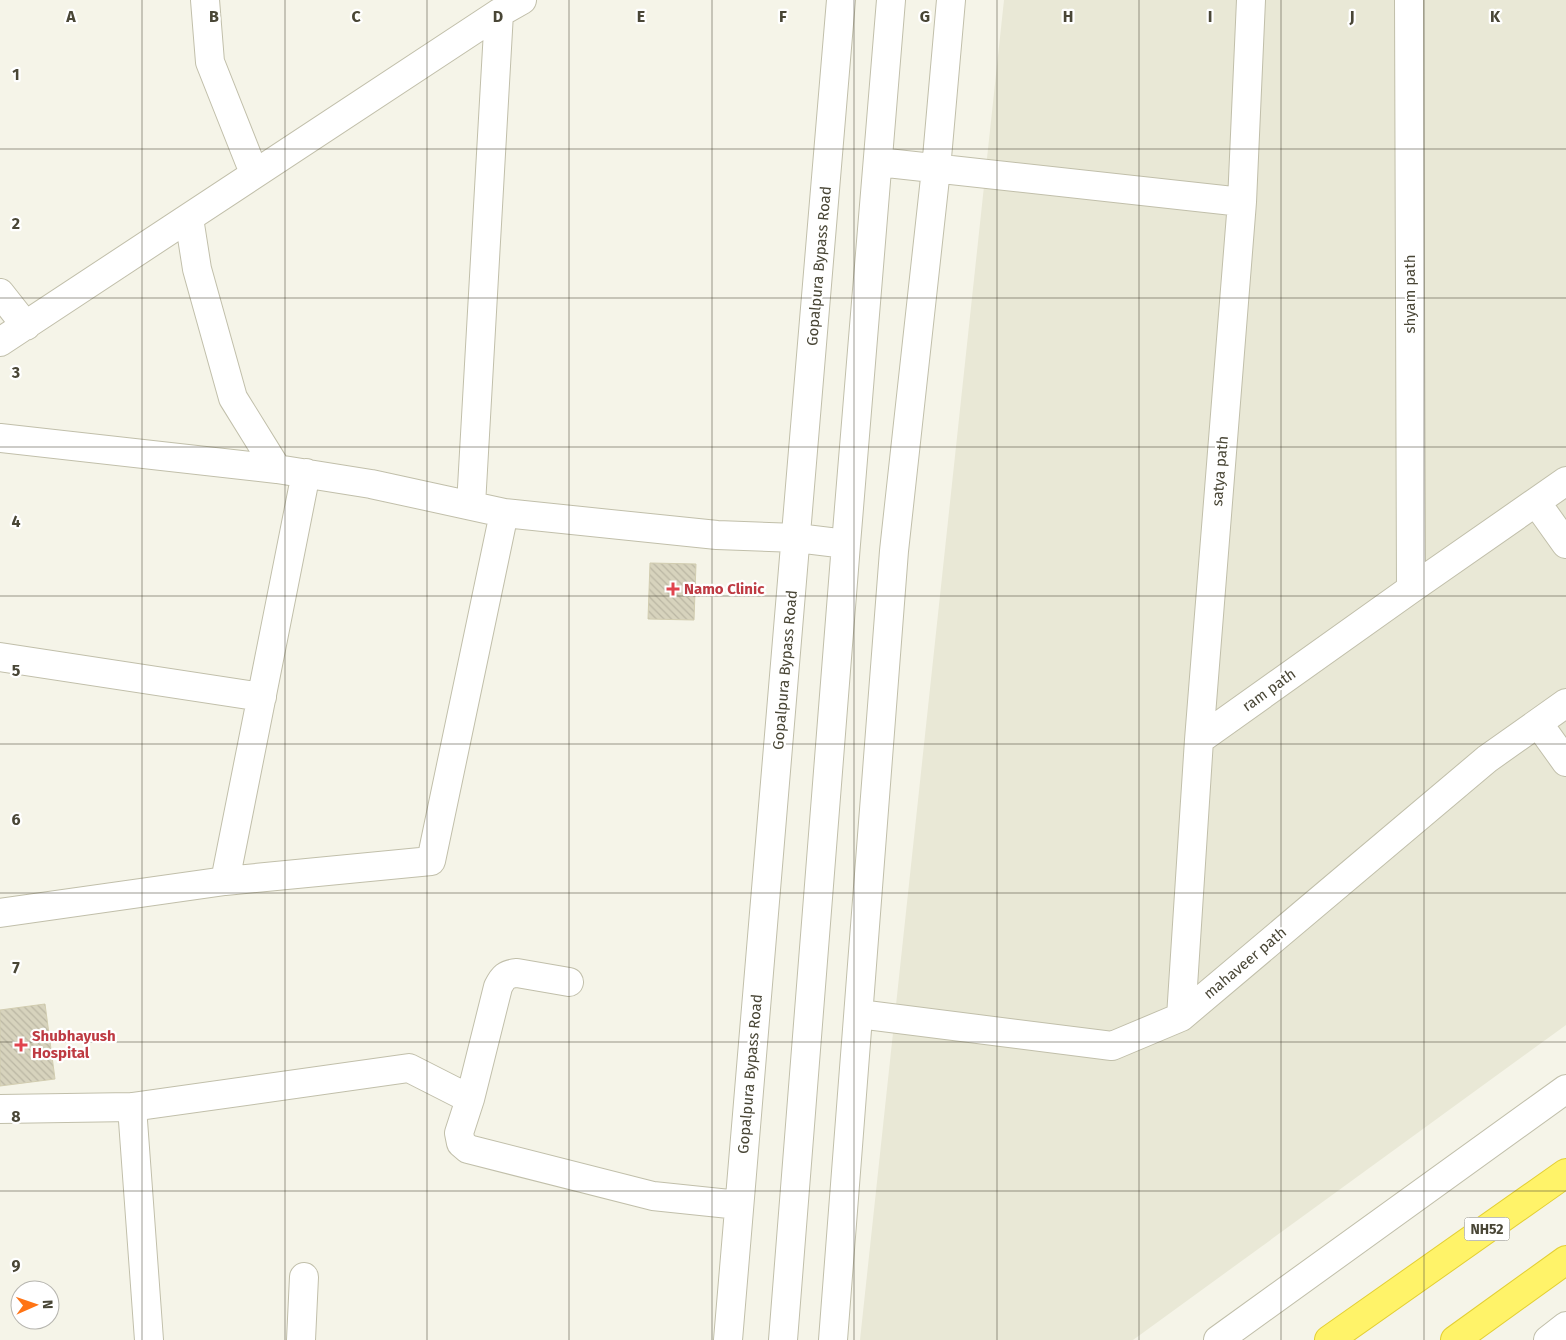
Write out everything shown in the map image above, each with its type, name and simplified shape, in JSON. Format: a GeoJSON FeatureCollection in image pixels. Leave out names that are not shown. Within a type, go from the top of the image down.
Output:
{"type":"FeatureCollection","features":[{"type":"Feature","properties":{"kind":"highway","name":"NH52"},"geometry":{"type":"LineString","coordinates":[[1329,1340],[1566,1173]]}},
{"type":"Feature","properties":{"kind":"highway"},"geometry":{"type":"LineString","coordinates":[[1455,1340],[1566,1260]]}},
{"type":"Feature","properties":{"kind":"street"},"geometry":{"type":"LineString","coordinates":[[205,0],[210,62],[254,173]]}},
{"type":"Feature","properties":{"kind":"street","name":"Gopalpura Bypass Road"},"geometry":{"type":"LineString","coordinates":[[728,1340],[840,0]]}},
{"type":"Feature","properties":{"kind":"street"},"geometry":{"type":"LineString","coordinates":[[783,1340],[846,544],[892,0]]}},
{"type":"Feature","properties":{"kind":"street"},"geometry":{"type":"LineString","coordinates":[[833,1340],[894,551],[936,169],[951,0]]}},
{"type":"Feature","properties":{"kind":"street","name":"satya path"},"geometry":{"type":"LineString","coordinates":[[1199,740],[1242,202],[1251,0]]}},
{"type":"Feature","properties":{"kind":"street","name":"shyam path"},"geometry":{"type":"LineString","coordinates":[[1409,0],[1411,589]]}},
{"type":"Feature","properties":{"kind":"street"},"geometry":{"type":"LineString","coordinates":[[0,342],[254,173],[511,6]]}},
{"type":"Feature","properties":{"kind":"street"},"geometry":{"type":"LineString","coordinates":[[471,505],[511,6]]}},
{"type":"Feature","properties":{"kind":"street"},"geometry":{"type":"LineString","coordinates":[[878,162],[1242,202]]}},
{"type":"Feature","properties":{"kind":"street"},"geometry":{"type":"LineString","coordinates":[[189,218],[197,269],[233,398],[277,469]]}},
{"type":"Feature","properties":{"kind":"street"},"geometry":{"type":"LineString","coordinates":[[0,293],[26,326]]}},
{"type":"Feature","properties":{"kind":"street"},"geometry":{"type":"LineString","coordinates":[[0,438],[306,473],[371,484],[504,513],[717,535],[796,538],[846,544]]}},
{"type":"Feature","properties":{"kind":"street"},"geometry":{"type":"LineString","coordinates":[[225,882],[306,473]]}},
{"type":"Feature","properties":{"kind":"street","name":"ram path"},"geometry":{"type":"LineString","coordinates":[[1199,740],[1566,481]]}},
{"type":"Feature","properties":{"kind":"street"},"geometry":{"type":"LineString","coordinates":[[1536,502],[1566,544]]}},
{"type":"Feature","properties":{"kind":"street"},"geometry":{"type":"LineString","coordinates":[[0,912],[225,882],[432,861],[504,513]]}},
{"type":"Feature","properties":{"kind":"street"},"geometry":{"type":"LineString","coordinates":[[0,657],[262,697]]}},
{"type":"Feature","properties":{"kind":"street","name":"mahaveer path"},"geometry":{"type":"LineString","coordinates":[[859,1014],[1112,1046],[1181,1018],[1487,759],[1566,704]]}},
{"type":"Feature","properties":{"kind":"street"},"geometry":{"type":"LineString","coordinates":[[1538,723],[1566,762]]}},
{"type":"Feature","properties":{"kind":"street"},"geometry":{"type":"LineString","coordinates":[[1181,1018],[1199,740]]}},
{"type":"Feature","properties":{"kind":"street"},"geometry":{"type":"LineString","coordinates":[[569,982],[518,973],[509,974],[504,977],[498,987],[470,1099],[459,1133],[461,1143],[468,1149],[654,1196],[739,1205]]}},
{"type":"Feature","properties":{"kind":"street"},"geometry":{"type":"LineString","coordinates":[[0,1109],[132,1107],[409,1068],[470,1099]]}},
{"type":"Feature","properties":{"kind":"street"},"geometry":{"type":"LineString","coordinates":[[1218,1340],[1566,1089]]}},
{"type":"Feature","properties":{"kind":"street"},"geometry":{"type":"LineString","coordinates":[[132,1107],[149,1340]]}},
{"type":"Feature","properties":{"kind":"street"},"geometry":{"type":"LineString","coordinates":[[300,1340],[304,1277]]}},
{"type":"Feature","properties":{"kind":"street"},"geometry":{"type":"LineString","coordinates":[[1548,1340],[1566,1326]]}},
{"type":"Feature","properties":{"kind":"shaded area"},"geometry":{"type":"Polygon","coordinates":[[[1004,0],[1566,0],[1566,1025],[1133,1340],[860,1340],[1004,0]]]}},
{"type":"Feature","properties":{"kind":"building"},"geometry":{"type":"Polygon","coordinates":[[[650,563],[696,564],[694,620],[648,619],[650,563]]]}},
{"type":"Feature","properties":{"kind":"building"},"geometry":{"type":"Polygon","coordinates":[[[45,1004],[55,1079],[0,1086],[0,1010],[45,1004]]]}},
{"type":"Feature","properties":{"kind":"place","name":"Namo Clinic"},"geometry":{"type":"Point","coordinates":[673,589]}},
{"type":"Feature","properties":{"kind":"place","name":"Shubhayush Hospital"},"geometry":{"type":"Point","coordinates":[21,1045]}}]}
